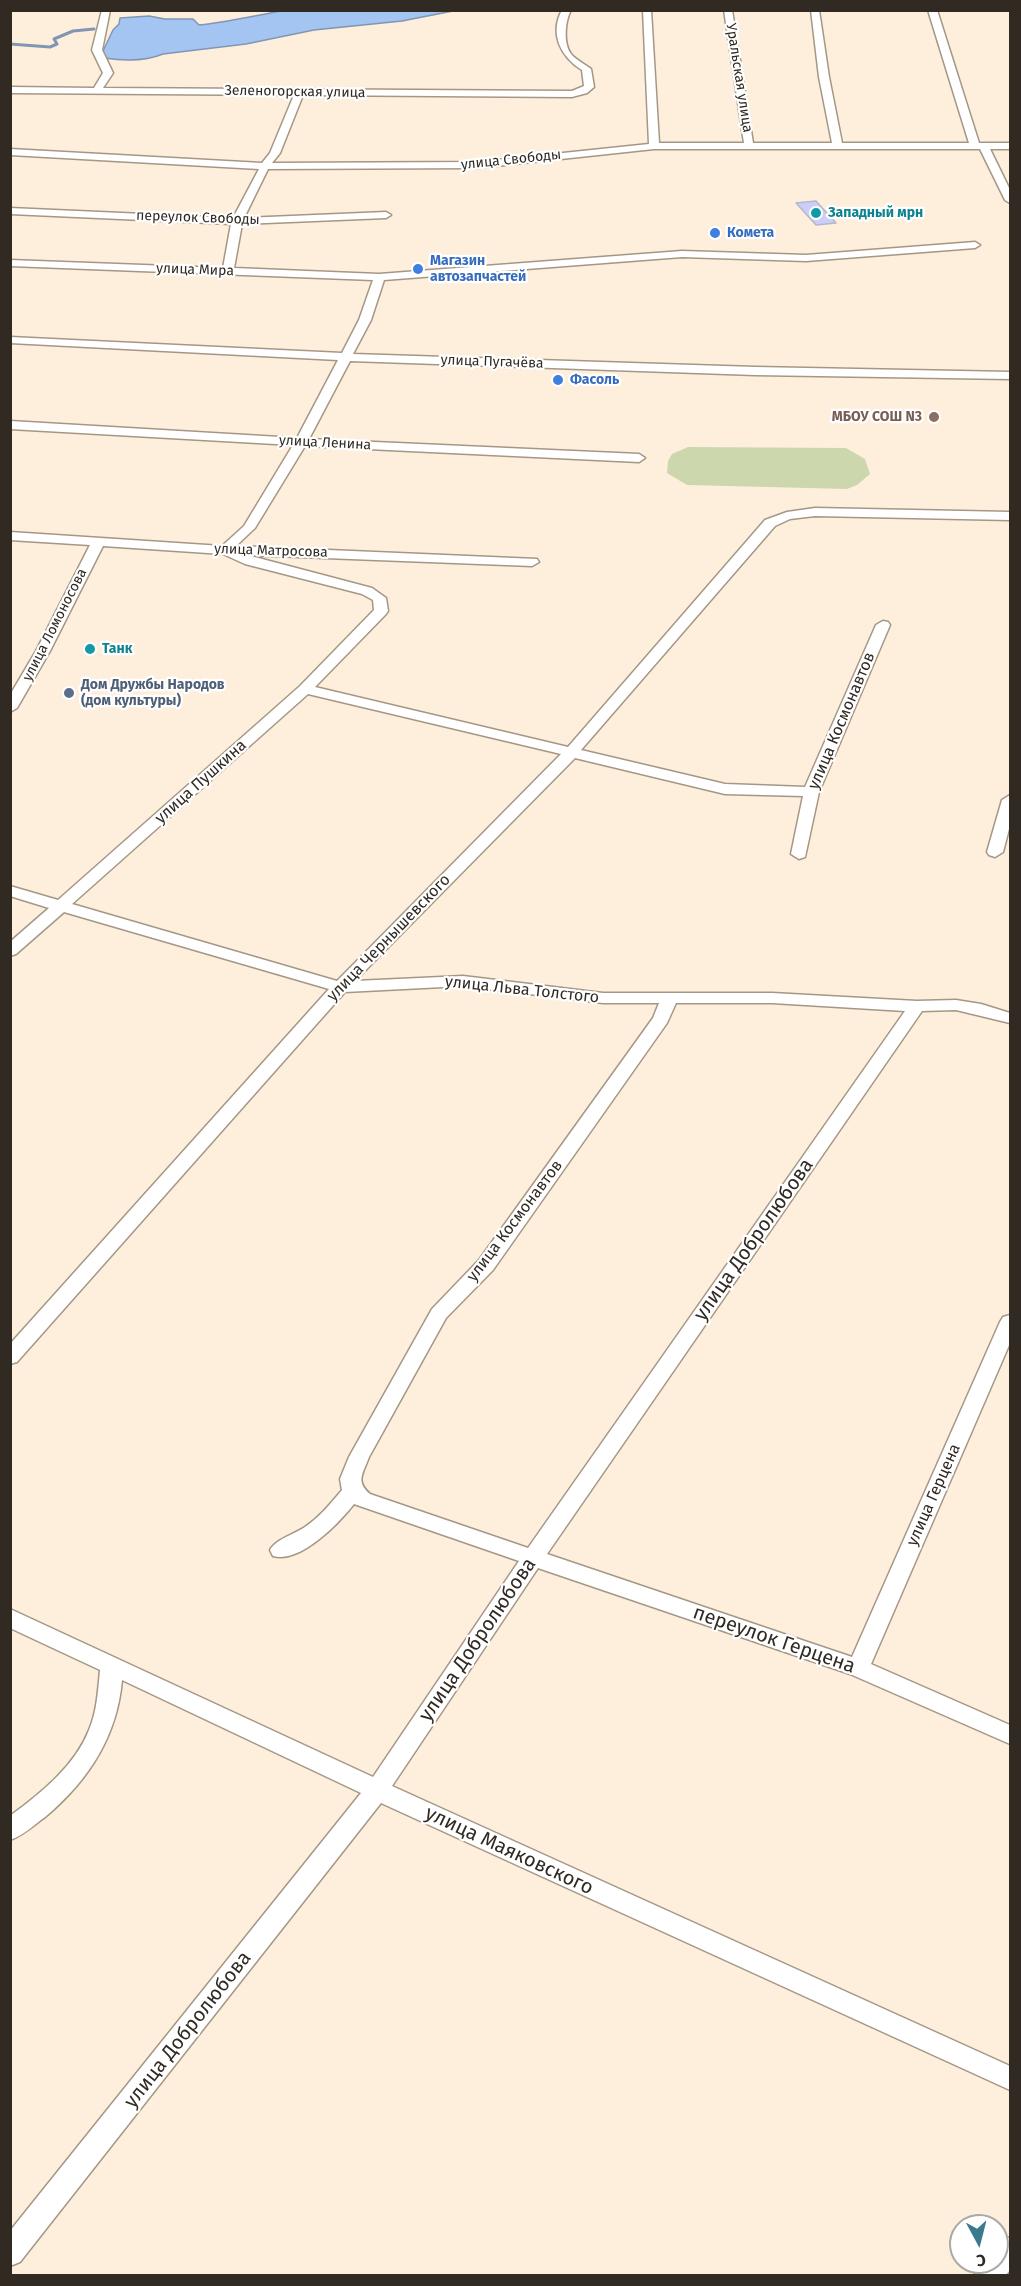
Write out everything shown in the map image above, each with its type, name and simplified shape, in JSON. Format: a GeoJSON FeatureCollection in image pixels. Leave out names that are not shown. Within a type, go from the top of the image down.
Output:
{"type":"FeatureCollection","features":[{"type":"Feature","properties":{"kind":"street"},"geometry":{"type":"LineString","coordinates":[[97,90],[108,73],[97,51],[106,10]]}},
{"type":"Feature","properties":{"kind":"street","name":"Зеленогорская улица"},"geometry":{"type":"LineString","coordinates":[[10,90],[550,95],[579,93],[589,87],[590,80],[586,69],[571,59],[562,47],[563,15],[567,10]]}},
{"type":"Feature","properties":{"kind":"street"},"geometry":{"type":"LineString","coordinates":[[647,10],[654,146]]}},
{"type":"Feature","properties":{"kind":"street","name":"Уральская улица"},"geometry":{"type":"LineString","coordinates":[[728,10],[749,146]]}},
{"type":"Feature","properties":{"kind":"street"},"geometry":{"type":"LineString","coordinates":[[815,10],[824,77],[838,146]]}},
{"type":"Feature","properties":{"kind":"street"},"geometry":{"type":"LineString","coordinates":[[932,10],[980,146],[1011,200]]}},
{"type":"Feature","properties":{"kind":"street"},"geometry":{"type":"LineString","coordinates":[[228,271],[237,221],[265,166],[275,153],[299,93]]}},
{"type":"Feature","properties":{"kind":"street","name":"улица Свободы"},"geometry":{"type":"LineString","coordinates":[[10,152],[265,166],[466,166],[654,146],[1011,146]]}},
{"type":"Feature","properties":{"kind":"street","name":"переулок Свободы"},"geometry":{"type":"LineString","coordinates":[[10,211],[237,221],[386,216]]}},
{"type":"Feature","properties":{"kind":"street"},"geometry":{"type":"LineString","coordinates":[[225,550],[249,528],[301,442],[365,320],[378,277],[682,254],[806,258],[975,245]]}},
{"type":"Feature","properties":{"kind":"street","name":"улица Мира"},"geometry":{"type":"LineString","coordinates":[[10,263],[378,277]]}},
{"type":"Feature","properties":{"kind":"street","name":"улица Пугачёва"},"geometry":{"type":"LineString","coordinates":[[10,340],[346,357],[744,371],[1011,376]]}},
{"type":"Feature","properties":{"kind":"street","name":"улица Ленина"},"geometry":{"type":"LineString","coordinates":[[10,425],[639,458]]}},
{"type":"Feature","properties":{"kind":"street","name":"улица Чернышевского"},"geometry":{"type":"LineString","coordinates":[[10,1357],[340,987],[572,752],[770,523],[787,516],[815,512],[1011,516]]}},
{"type":"Feature","properties":{"kind":"street","name":"улица Матросова"},"geometry":{"type":"LineString","coordinates":[[10,536],[225,550],[532,562]]}},
{"type":"Feature","properties":{"kind":"street","name":"улица Ломоносова"},"geometry":{"type":"LineString","coordinates":[[10,708],[43,651],[98,542]]}},
{"type":"Feature","properties":{"kind":"street","name":"улица Пушкина"},"geometry":{"type":"LineString","coordinates":[[10,951],[305,689],[377,617],[382,605],[375,594],[367,591],[250,561],[225,550]]}},
{"type":"Feature","properties":{"kind":"street","name":"улица Космонавтов"},"geometry":{"type":"LineString","coordinates":[[799,854],[811,792],[883,625]]}},
{"type":"Feature","properties":{"kind":"street"},"geometry":{"type":"LineString","coordinates":[[305,689],[740,791],[811,792]]}},
{"type":"Feature","properties":{"kind":"street"},"geometry":{"type":"LineString","coordinates":[[995,852],[1011,800]]}},
{"type":"Feature","properties":{"kind":"street","name":"улица Льва Толстого"},"geometry":{"type":"LineString","coordinates":[[10,891],[340,987],[463,981],[603,998],[772,998],[917,1006],[964,1006],[1011,1018]]}},
{"type":"Feature","properties":{"kind":"street","name":"улица Космонавтов"},"geometry":{"type":"LineString","coordinates":[[353,1491],[350,1479],[359,1457],[439,1314],[486,1265],[661,1019],[669,999]]}},
{"type":"Feature","properties":{"kind":"street","name":"улица Добролюбова"},"geometry":{"type":"LineString","coordinates":[[10,2253],[377,1790],[532,1559],[917,1006]]}},
{"type":"Feature","properties":{"kind":"street","name":"улица Герцена"},"geometry":{"type":"LineString","coordinates":[[858,1668],[1011,1323]]}},
{"type":"Feature","properties":{"kind":"street"},"geometry":{"type":"LineString","coordinates":[[281,1550],[311,1536],[332,1518],[353,1491]]}},
{"type":"Feature","properties":{"kind":"street","name":"переулок Герцена"},"geometry":{"type":"LineString","coordinates":[[353,1491],[363,1500],[858,1668],[1011,1735]]}},
{"type":"Feature","properties":{"kind":"street","name":"улица Маяковского"},"geometry":{"type":"LineString","coordinates":[[10,1618],[377,1790],[1011,2078]]}},
{"type":"Feature","properties":{"kind":"street"},"geometry":{"type":"LineString","coordinates":[[10,1830],[35,1813],[62,1786],[84,1759],[99,1734],[106,1712],[112,1666]]}},
{"type":"Feature","properties":{"kind":"street"},"geometry":{"type":"LineString","coordinates":[[987,2276],[1011,2250]]}},
{"type":"Feature","properties":{"kind":"green space"},"geometry":{"type":"Polygon","coordinates":[[[688,447],[846,448],[865,459],[870,474],[857,485],[847,489],[687,485],[667,473],[668,461],[672,454],[688,447]]]}},
{"type":"Feature","properties":{"kind":"water"},"geometry":{"type":"Polygon","coordinates":[[[287,10],[453,11],[402,21],[314,30],[246,44],[163,54],[141,60],[104,58],[102,53],[113,30],[119,24],[120,18],[149,16],[165,19],[193,19],[199,25],[287,10]]]}},
{"type":"Feature","properties":{"kind":"building","name":"Западный мрн"},"geometry":{"type":"Polygon","coordinates":[[[816,201],[836,223],[816,225],[796,203],[816,201]]]}},
{"type":"Feature","properties":{"kind":"waterway"},"geometry":{"type":"LineString","coordinates":[[10,44],[50,47],[57,44],[54,39],[73,31],[94,29]]}},
{"type":"Feature","properties":{"kind":"place","name":"Западный мрн"},"geometry":{"type":"Point","coordinates":[816,213]}},
{"type":"Feature","properties":{"kind":"place","name":"Комета"},"geometry":{"type":"Point","coordinates":[715,233]}},
{"type":"Feature","properties":{"kind":"place","name":"Магазин автозапчастей"},"geometry":{"type":"Point","coordinates":[418,269]}},
{"type":"Feature","properties":{"kind":"place","name":"Фасоль"},"geometry":{"type":"Point","coordinates":[558,380]}},
{"type":"Feature","properties":{"kind":"place","name":"МБОУ СОШ N3"},"geometry":{"type":"Point","coordinates":[934,417]}},
{"type":"Feature","properties":{"kind":"place","name":"Танк"},"geometry":{"type":"Point","coordinates":[90,649]}},
{"type":"Feature","properties":{"kind":"place","name":"Дом Дружбы Народов (дом культуры)"},"geometry":{"type":"Point","coordinates":[69,693]}}]}
